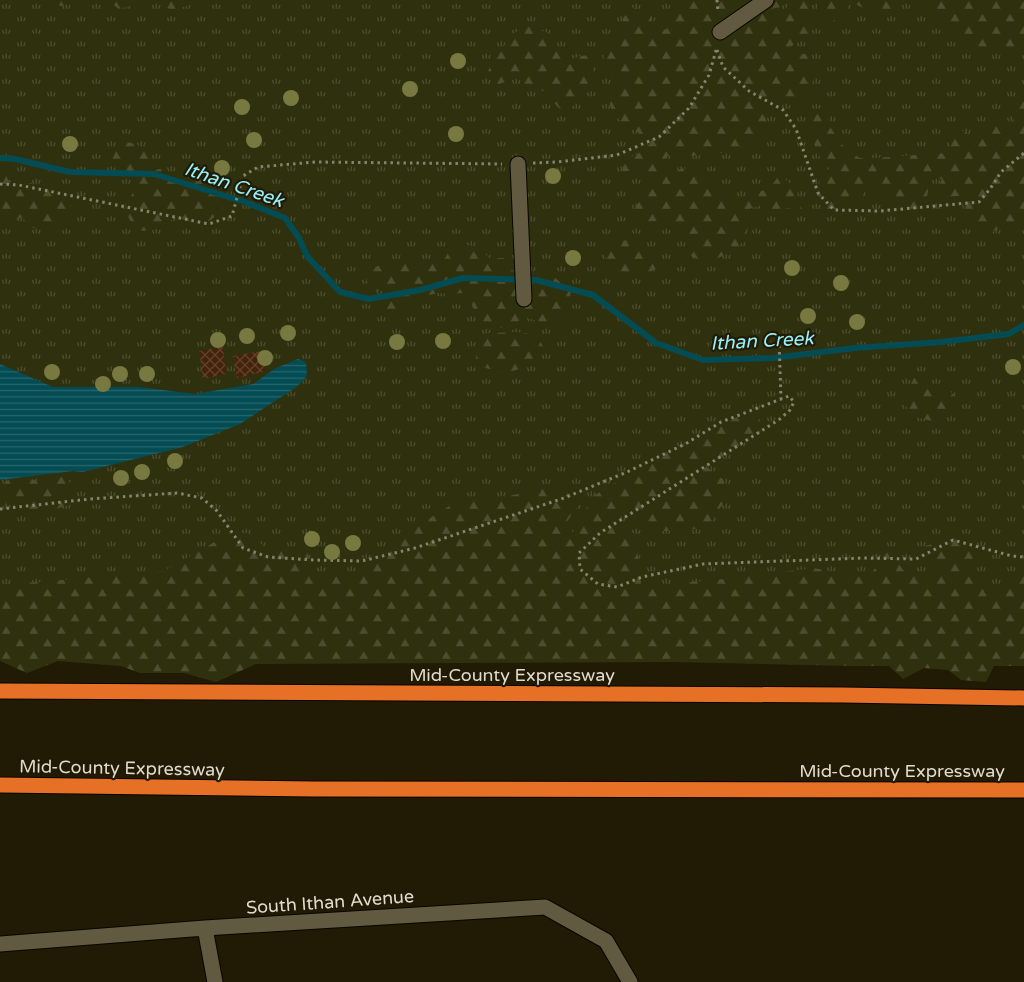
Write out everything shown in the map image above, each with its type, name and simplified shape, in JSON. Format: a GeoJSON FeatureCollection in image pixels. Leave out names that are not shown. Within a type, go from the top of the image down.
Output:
{"type":"FeatureCollection","features":[{"type":"Feature","properties":{"kind":"highway","name":"Mid-County Expressway"},"geometry":{"type":"LineString","coordinates":[[0,691],[823,694],[1024,698]]}},
{"type":"Feature","properties":{"kind":"highway","name":"Mid-County Expressway"},"geometry":{"type":"LineString","coordinates":[[0,785],[313,789],[1024,790]]}},
{"type":"Feature","properties":{"kind":"street"},"geometry":{"type":"LineString","coordinates":[[720,32],[766,0]]}},
{"type":"Feature","properties":{"kind":"street"},"geometry":{"type":"LineString","coordinates":[[518,164],[524,296]]}},
{"type":"Feature","properties":{"kind":"street","name":"South Ithan Avenue"},"geometry":{"type":"LineString","coordinates":[[0,944],[205,928],[545,907],[606,941],[630,982]]}},
{"type":"Feature","properties":{"kind":"street"},"geometry":{"type":"LineString","coordinates":[[205,928],[215,982]]}},
{"type":"Feature","properties":{"kind":"path"},"geometry":{"type":"LineString","coordinates":[[0,184],[19,184],[209,224],[232,216],[243,176],[258,167],[315,162],[518,164],[557,162],[617,154],[658,137],[690,108],[709,75],[721,36],[717,0]]}},
{"type":"Feature","properties":{"kind":"path"},"geometry":{"type":"LineString","coordinates":[[716,50],[722,67],[742,85],[783,110],[796,129],[818,194],[834,210],[880,211],[979,202],[990,190],[1001,172],[1024,153]]}},
{"type":"Feature","properties":{"kind":"path"},"geometry":{"type":"LineString","coordinates":[[779,341],[782,399]]}},
{"type":"Feature","properties":{"kind":"path"},"geometry":{"type":"LineString","coordinates":[[0,509],[90,499],[177,493],[202,498],[217,511],[243,548],[268,558],[362,560],[415,548],[564,498],[627,472],[686,443],[721,422],[788,396],[794,402],[790,410],[780,419],[600,534],[579,553],[580,569],[598,584],[617,587],[642,578],[703,564],[863,558],[916,559],[953,540],[1012,556],[1024,557]]}},
{"type":"Feature","properties":{"kind":"green space"},"geometry":{"type":"Polygon","coordinates":[[[0,0],[1024,0],[1024,652],[0,644],[0,0]]]}},
{"type":"Feature","properties":{"kind":"green space"},"geometry":{"type":"Polygon","coordinates":[[[35,0],[82,0],[62,6],[36,3],[35,0]]]}},
{"type":"Feature","properties":{"kind":"green space"},"geometry":{"type":"Polygon","coordinates":[[[107,0],[142,0],[134,5],[119,9],[107,0]]]}},
{"type":"Feature","properties":{"kind":"green space"},"geometry":{"type":"Polygon","coordinates":[[[156,0],[200,0],[172,11],[156,0]]]}},
{"type":"Feature","properties":{"kind":"green space"},"geometry":{"type":"Polygon","coordinates":[[[673,0],[788,0],[781,7],[774,8],[773,17],[797,0],[807,0],[809,3],[810,13],[806,16],[812,31],[806,38],[788,48],[793,54],[807,54],[810,59],[814,74],[808,96],[790,100],[771,99],[766,111],[767,123],[763,136],[743,147],[712,155],[668,156],[659,164],[669,177],[682,168],[702,173],[718,192],[739,206],[748,194],[769,189],[778,177],[784,178],[798,191],[795,200],[802,209],[787,208],[770,214],[763,205],[751,208],[747,232],[740,245],[731,252],[706,263],[691,256],[688,245],[682,236],[667,220],[642,222],[632,219],[635,208],[648,188],[650,178],[642,168],[623,172],[621,161],[649,146],[637,131],[622,122],[613,113],[609,96],[618,82],[600,68],[604,60],[602,47],[621,36],[623,18],[634,7],[651,17],[653,32],[659,29],[667,30],[673,0]]]}},
{"type":"Feature","properties":{"kind":"green space"},"geometry":{"type":"Polygon","coordinates":[[[817,0],[850,0],[843,15],[829,22],[819,13],[817,0]]]}},
{"type":"Feature","properties":{"kind":"green space"},"geometry":{"type":"Polygon","coordinates":[[[854,0],[905,1],[886,16],[871,12],[871,8],[859,6],[854,0]]]}},
{"type":"Feature","properties":{"kind":"green space"},"geometry":{"type":"Polygon","coordinates":[[[924,0],[1024,0],[1024,52],[985,49],[968,44],[946,27],[924,0]]]}},
{"type":"Feature","properties":{"kind":"green space"},"geometry":{"type":"Polygon","coordinates":[[[528,26],[546,32],[561,53],[564,62],[580,56],[592,55],[594,70],[586,75],[589,86],[565,114],[551,100],[550,92],[530,89],[522,81],[513,78],[498,85],[488,71],[509,36],[528,26]]]}},
{"type":"Feature","properties":{"kind":"green space"},"geometry":{"type":"Polygon","coordinates":[[[1024,91],[1024,212],[1013,225],[998,229],[989,234],[975,230],[961,216],[966,208],[966,196],[942,196],[938,189],[942,179],[924,182],[929,186],[926,200],[922,208],[914,212],[900,213],[891,207],[883,194],[886,186],[867,183],[858,202],[841,214],[829,212],[817,196],[820,175],[830,168],[818,153],[806,122],[809,113],[818,108],[828,115],[830,127],[846,150],[860,158],[916,155],[926,151],[934,154],[950,153],[950,132],[961,130],[977,139],[991,126],[1004,123],[1012,128],[1012,122],[1024,91]]]}},
{"type":"Feature","properties":{"kind":"green space"},"geometry":{"type":"Polygon","coordinates":[[[127,142],[138,145],[148,155],[149,176],[158,169],[167,169],[171,176],[178,176],[186,172],[211,178],[219,187],[223,208],[217,215],[206,222],[190,222],[175,216],[160,228],[141,231],[129,219],[126,204],[139,179],[124,173],[112,160],[117,149],[127,142]]]}},
{"type":"Feature","properties":{"kind":"green space"},"geometry":{"type":"Polygon","coordinates":[[[0,166],[3,167],[13,190],[18,189],[27,182],[62,188],[70,204],[71,215],[63,222],[48,228],[31,228],[22,217],[0,229],[0,166]]]}},
{"type":"Feature","properties":{"kind":"green space"},"geometry":{"type":"Polygon","coordinates":[[[623,236],[624,241],[630,237],[639,240],[642,245],[640,250],[647,248],[654,251],[658,266],[648,274],[622,274],[617,270],[609,263],[605,255],[606,245],[608,239],[623,236]]]}},
{"type":"Feature","properties":{"kind":"green space"},"geometry":{"type":"Polygon","coordinates":[[[467,245],[479,247],[489,258],[504,258],[510,270],[553,276],[571,292],[569,300],[570,312],[563,324],[548,324],[527,318],[500,328],[484,328],[464,293],[439,293],[406,299],[401,308],[395,313],[388,315],[378,314],[384,290],[376,292],[366,281],[367,271],[378,266],[390,265],[407,256],[422,263],[442,264],[449,251],[467,245]]]}},
{"type":"Feature","properties":{"kind":"green space"},"geometry":{"type":"Polygon","coordinates":[[[514,332],[529,334],[541,343],[545,351],[529,364],[514,371],[496,371],[486,368],[476,364],[476,355],[480,343],[489,333],[514,332]]]}},
{"type":"Feature","properties":{"kind":"green space"},"geometry":{"type":"Polygon","coordinates":[[[914,378],[949,390],[958,399],[950,412],[932,421],[915,417],[902,402],[914,378]]]}},
{"type":"Feature","properties":{"kind":"green space"},"geometry":{"type":"Polygon","coordinates":[[[751,410],[758,414],[761,424],[759,433],[706,467],[723,479],[728,495],[708,528],[653,532],[646,521],[622,511],[616,531],[634,533],[641,586],[715,580],[814,568],[848,575],[871,574],[889,550],[903,570],[939,575],[929,561],[925,546],[963,535],[978,556],[975,577],[998,590],[1017,583],[1019,569],[1024,567],[1024,666],[994,666],[986,682],[961,680],[948,670],[924,668],[903,679],[889,666],[674,662],[256,664],[216,682],[184,673],[140,673],[121,666],[58,661],[27,673],[0,661],[0,584],[164,571],[232,532],[254,534],[265,549],[307,550],[314,578],[358,572],[406,533],[454,503],[500,498],[560,484],[579,505],[560,531],[566,542],[580,521],[592,497],[654,459],[751,410]]]}},
{"type":"Feature","properties":{"kind":"green space"},"geometry":{"type":"Polygon","coordinates":[[[54,469],[65,476],[70,483],[69,505],[46,512],[37,508],[30,512],[15,513],[12,503],[7,501],[0,511],[0,484],[3,485],[16,473],[37,481],[41,472],[54,469]]]}},
{"type":"Feature","properties":{"kind":"water"},"geometry":{"type":"Polygon","coordinates":[[[298,359],[306,362],[307,374],[304,380],[240,424],[183,447],[83,472],[73,471],[0,480],[0,364],[53,387],[139,387],[195,394],[253,384],[276,368],[298,359]]]}},
{"type":"Feature","properties":{"kind":"building"},"geometry":{"type":"Polygon","coordinates":[[[223,347],[226,374],[203,379],[199,351],[223,347]]]}},
{"type":"Feature","properties":{"kind":"building"},"geometry":{"type":"Polygon","coordinates":[[[262,351],[266,371],[237,378],[233,356],[262,351]]]}},
{"type":"Feature","properties":{"kind":"waterway","name":"Ithan Creek"},"geometry":{"type":"LineString","coordinates":[[0,158],[15,159],[70,172],[154,174],[245,202],[285,218],[299,238],[307,256],[340,292],[369,299],[420,290],[463,278],[536,280],[593,295],[656,343],[703,360],[773,358],[855,348],[941,342],[1009,334],[1024,325]]}}]}
